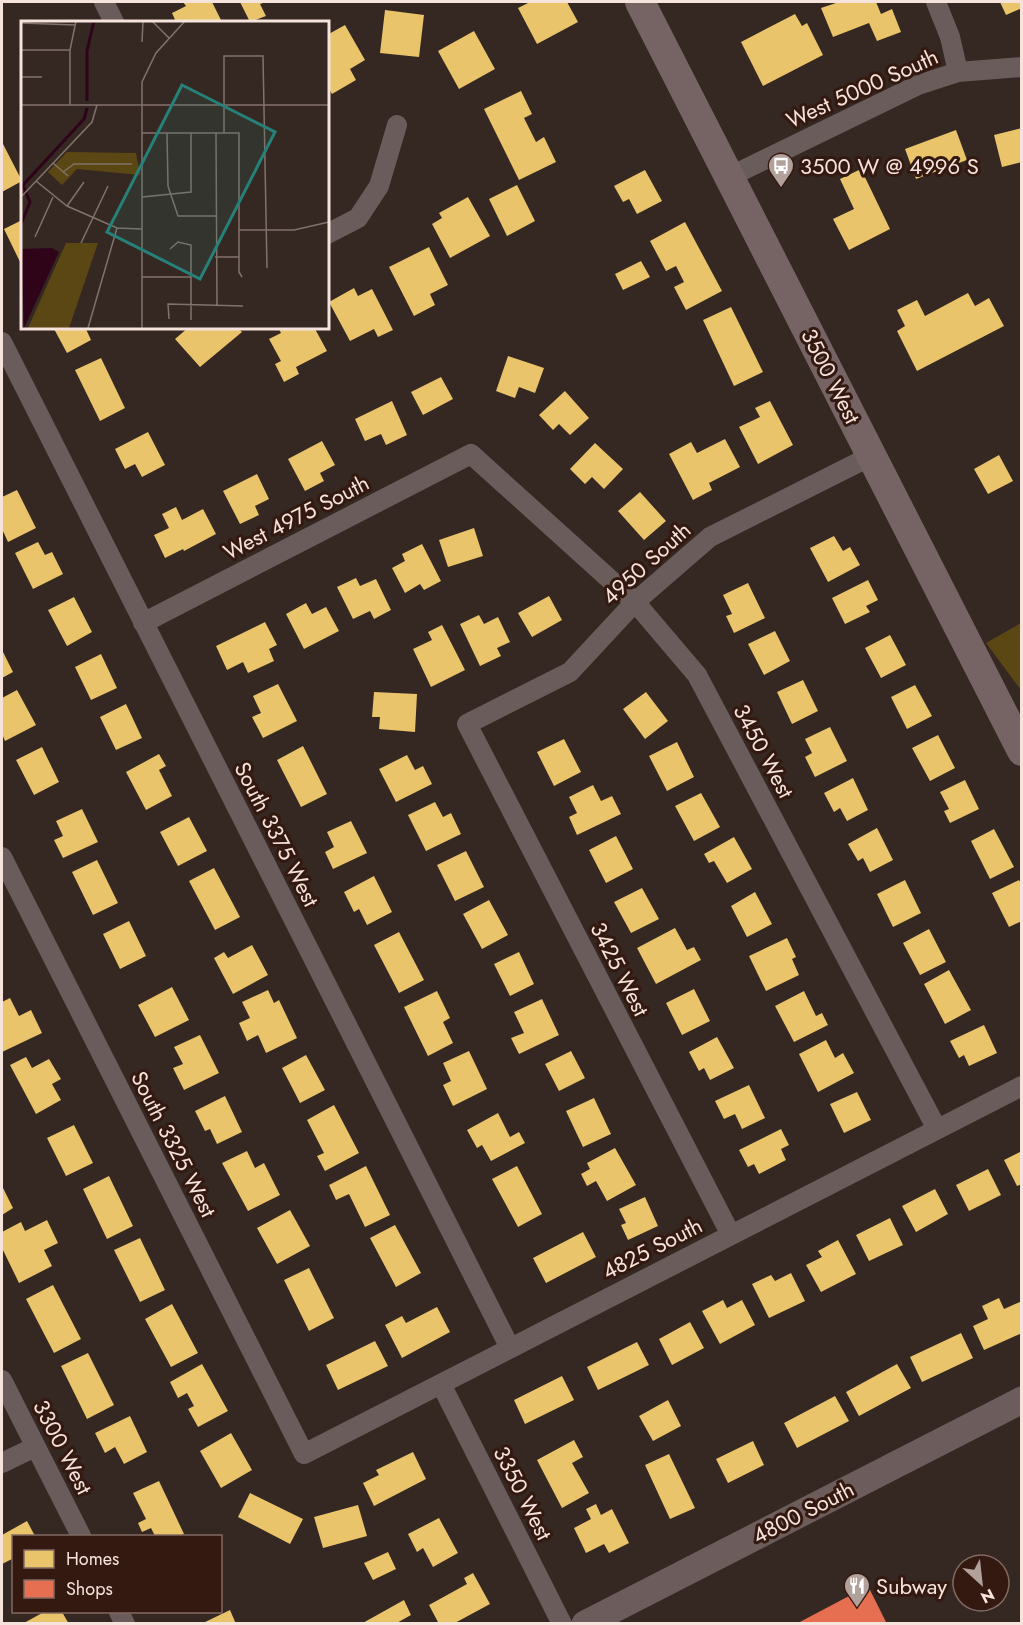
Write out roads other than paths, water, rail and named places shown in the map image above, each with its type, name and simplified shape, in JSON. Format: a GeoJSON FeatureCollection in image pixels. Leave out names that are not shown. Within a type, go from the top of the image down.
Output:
{"type":"FeatureCollection","features":[{"type":"Feature","properties":{"kind":"main road","name":"3500 West"},"geometry":{"type":"LineString","coordinates":[[640,2],[1022,751]]}},
{"type":"Feature","properties":{"kind":"main road","name":"4800 South"},"geometry":{"type":"LineString","coordinates":[[585,1623],[1022,1400]]}},
{"type":"Feature","properties":{"kind":"street"},"geometry":{"type":"LineString","coordinates":[[104,2],[114,21]]}},
{"type":"Feature","properties":{"kind":"street"},"geometry":{"type":"LineString","coordinates":[[936,2],[950,37],[958,72]]}},
{"type":"Feature","properties":{"kind":"street","name":"West 5000 South"},"geometry":{"type":"LineString","coordinates":[[729,177],[918,85],[958,72],[1022,67]]}},
{"type":"Feature","properties":{"kind":"street"},"geometry":{"type":"LineString","coordinates":[[328,233],[358,218],[379,186],[397,125]]}},
{"type":"Feature","properties":{"kind":"street","name":"South 3375 West"},"geometry":{"type":"LineString","coordinates":[[2,342],[510,1348]]}},
{"type":"Feature","properties":{"kind":"street","name":"West 4975 South"},"geometry":{"type":"LineString","coordinates":[[144,623],[471,454]]}},
{"type":"Feature","properties":{"kind":"street","name":"3450 West"},"geometry":{"type":"LineString","coordinates":[[471,454],[635,602],[697,675],[938,1129]]}},
{"type":"Feature","properties":{"kind":"street","name":"4950 South"},"geometry":{"type":"LineString","coordinates":[[467,724],[570,672],[635,602],[710,537],[872,456]]}},
{"type":"Feature","properties":{"kind":"street","name":"3425 West"},"geometry":{"type":"LineString","coordinates":[[467,724],[731,1235]]}},
{"type":"Feature","properties":{"kind":"street","name":"South 3325 West"},"geometry":{"type":"LineString","coordinates":[[2,857],[304,1454]]}},
{"type":"Feature","properties":{"kind":"street","name":"4825 South"},"geometry":{"type":"LineString","coordinates":[[304,1454],[1022,1086]]}},
{"type":"Feature","properties":{"kind":"street","name":"3300 West"},"geometry":{"type":"LineString","coordinates":[[2,1380],[80,1535]]}},
{"type":"Feature","properties":{"kind":"street","name":"3350 West"},"geometry":{"type":"LineString","coordinates":[[441,1384],[562,1623]]}},
{"type":"Feature","properties":{"kind":"street"},"geometry":{"type":"LineString","coordinates":[[2,1463],[36,1447]]}},
{"type":"Feature","properties":{"kind":"place","name":"3500 W @ 4996 S"},"geometry":{"type":"Point","coordinates":[781,189]}},
{"type":"Feature","properties":{"kind":"place","name":"Subway"},"geometry":{"type":"Point","coordinates":[857,1609]}}]}
